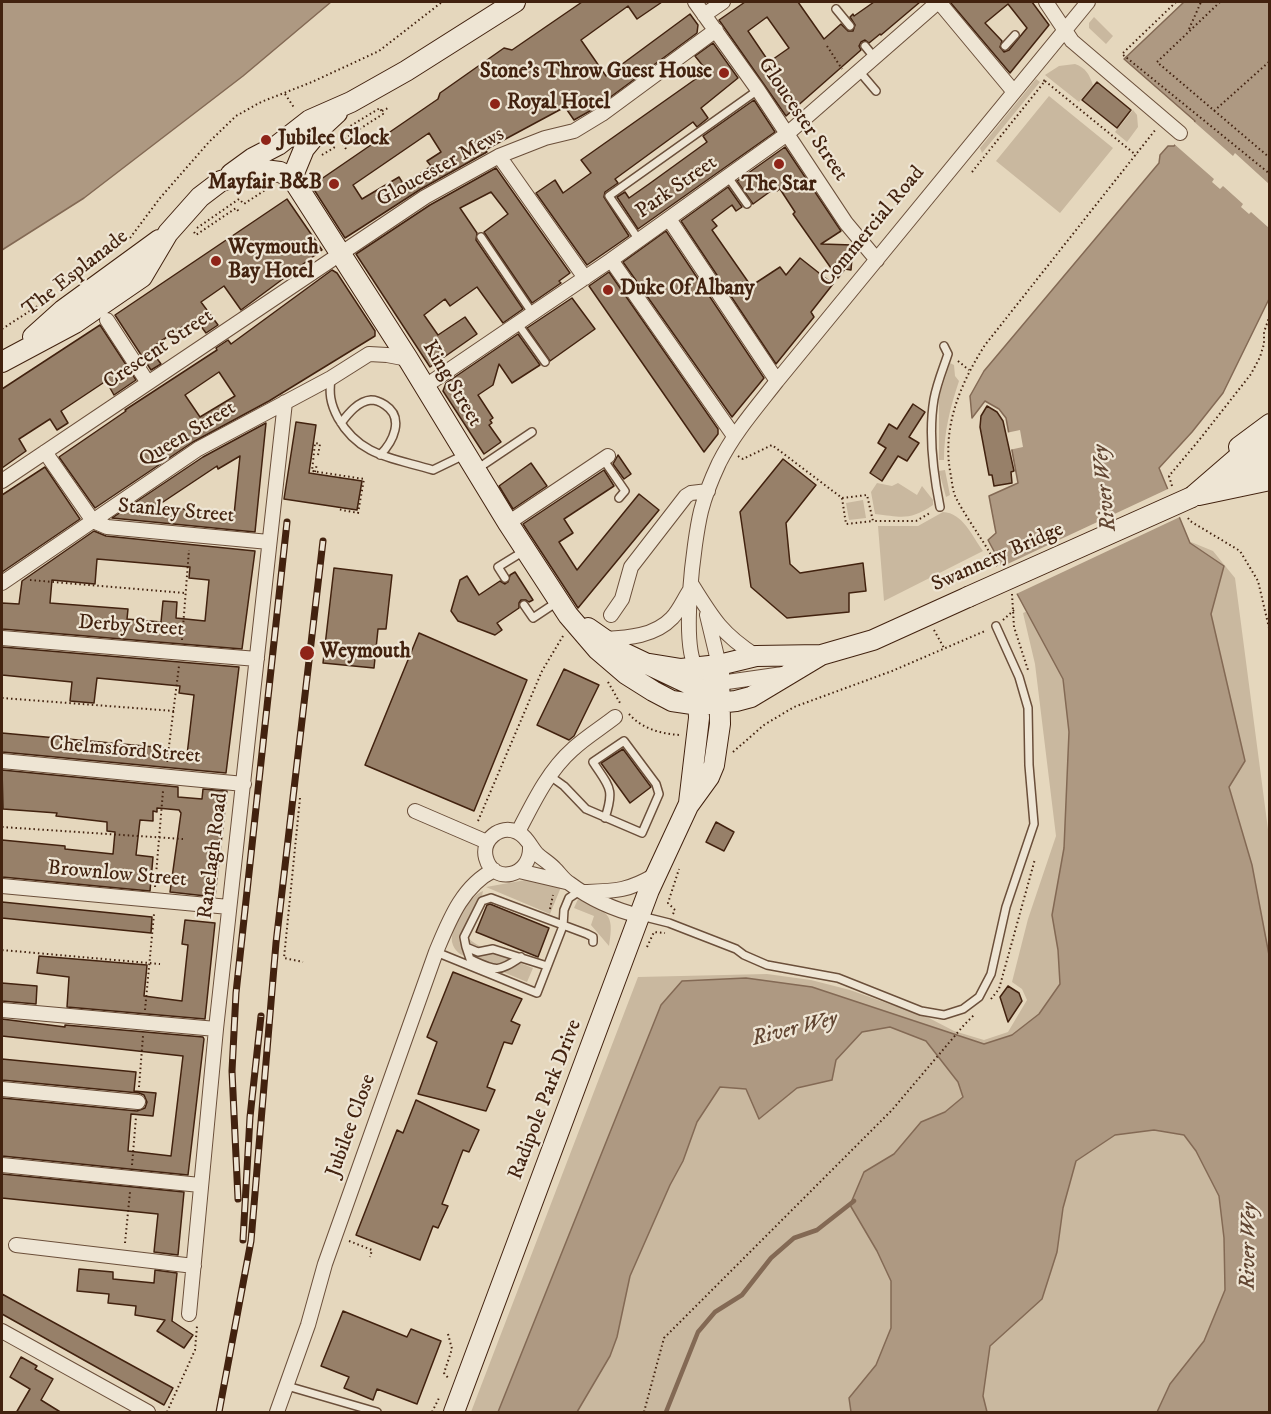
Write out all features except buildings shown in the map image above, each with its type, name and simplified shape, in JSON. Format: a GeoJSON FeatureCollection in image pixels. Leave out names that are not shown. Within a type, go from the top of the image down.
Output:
{"type":"FeatureCollection","features":[{"type":"Feature","properties":{"kind":"main road"},"geometry":{"type":"LineString","coordinates":[[8,358],[75,323],[102,313],[142,277],[168,233],[200,197],[253,158],[278,146],[310,120],[351,102],[406,71],[515,2]]}},
{"type":"Feature","properties":{"kind":"main road"},"geometry":{"type":"LineString","coordinates":[[221,181],[264,171],[280,172],[292,178],[304,148],[323,126],[351,102]]}},
{"type":"Feature","properties":{"kind":"main road","name":"King Street"},"geometry":{"type":"LineString","coordinates":[[292,178],[408,359],[526,550],[564,617],[611,662],[644,685],[672,701],[698,697]]}},
{"type":"Feature","properties":{"kind":"main road","name":"The Esplanade"},"geometry":{"type":"LineString","coordinates":[[8,358],[63,310],[168,233]]}},
{"type":"Feature","properties":{"kind":"main road"},"geometry":{"type":"LineString","coordinates":[[1200,493],[1225,462],[1269,424]]}},
{"type":"Feature","properties":{"kind":"main road","name":"Swannery Bridge"},"geometry":{"type":"LineString","coordinates":[[1200,493],[1236,459],[1255,447],[1269,443]]}},
{"type":"Feature","properties":{"kind":"main road"},"geometry":{"type":"LineString","coordinates":[[1200,493],[1269,461]]}},
{"type":"Feature","properties":{"kind":"main road"},"geometry":{"type":"LineString","coordinates":[[1262,482],[1269,496]]}},
{"type":"Feature","properties":{"kind":"main road","name":"Swannery Bridge"},"geometry":{"type":"LineString","coordinates":[[698,697],[720,704],[751,697],[821,656],[873,640],[1200,493],[1262,482]]}},
{"type":"Feature","properties":{"kind":"main road","name":"King Street"},"geometry":{"type":"LineString","coordinates":[[564,617],[605,639],[624,653],[698,697]]}},
{"type":"Feature","properties":{"kind":"main road","name":"Swannery Bridge"},"geometry":{"type":"LineString","coordinates":[[719,674],[756,656],[821,656]]}},
{"type":"Feature","properties":{"kind":"main road","name":"King Street"},"geometry":{"type":"LineString","coordinates":[[644,663],[674,669],[696,668],[719,674]]}},
{"type":"Feature","properties":{"kind":"main road","name":"Commercial Road"},"geometry":{"type":"LineString","coordinates":[[688,806],[697,736],[696,668]]}},
{"type":"Feature","properties":{"kind":"main road"},"geometry":{"type":"LineString","coordinates":[[688,806],[709,777],[714,765],[720,724],[719,674]]}},
{"type":"Feature","properties":{"kind":"main road","name":"Radipole Park Drive"},"geometry":{"type":"LineString","coordinates":[[454,1413],[656,874],[688,806]]}},
{"type":"Feature","properties":{"kind":"street","name":"Gloucester Street"},"geometry":{"type":"LineString","coordinates":[[695,2],[787,134],[832,212],[877,260]]}},
{"type":"Feature","properties":{"kind":"street"},"geometry":{"type":"LineString","coordinates":[[704,15],[723,2]]}},
{"type":"Feature","properties":{"kind":"street"},"geometry":{"type":"LineString","coordinates":[[939,2],[993,59],[1014,92]]}},
{"type":"Feature","properties":{"kind":"street","name":"Park Street"},"geometry":{"type":"LineString","coordinates":[[424,387],[611,260],[787,134],[939,2]]}},
{"type":"Feature","properties":{"kind":"street"},"geometry":{"type":"LineString","coordinates":[[1046,2],[1072,41],[1180,133]]}},
{"type":"Feature","properties":{"kind":"street","name":"Commercial Road"},"geometry":{"type":"LineString","coordinates":[[696,668],[688,632],[696,536],[708,490],[734,436],[1088,2]]}},
{"type":"Feature","properties":{"kind":"street","name":"Gloucester Mews"},"geometry":{"type":"LineString","coordinates":[[340,253],[425,197],[498,156],[545,138],[574,131],[602,114],[716,30]]}},
{"type":"Feature","properties":{"kind":"street"},"geometry":{"type":"LineString","coordinates":[[498,156],[585,278]]}},
{"type":"Feature","properties":{"kind":"street"},"geometry":{"type":"LineString","coordinates":[[669,219],[777,381]]}},
{"type":"Feature","properties":{"kind":"street","name":"Crescent Street"},"geometry":{"type":"LineString","coordinates":[[2,481],[340,253]]}},
{"type":"Feature","properties":{"kind":"street"},"geometry":{"type":"LineString","coordinates":[[611,260],[734,436]]}},
{"type":"Feature","properties":{"kind":"street"},"geometry":{"type":"LineString","coordinates":[[102,313],[148,383]]}},
{"type":"Feature","properties":{"kind":"street","name":"Queen Street"},"geometry":{"type":"LineString","coordinates":[[5,581],[198,449],[332,378],[369,354],[408,359]]}},
{"type":"Feature","properties":{"kind":"street","name":"Ranelagh Road"},"geometry":{"type":"LineString","coordinates":[[189,1314],[216,1029],[285,402]]}},
{"type":"Feature","properties":{"kind":"street","name":"Stanley Street"},"geometry":{"type":"LineString","coordinates":[[45,452],[93,521],[107,527],[269,542]]}},
{"type":"Feature","properties":{"kind":"street"},"geometry":{"type":"LineString","coordinates":[[508,523],[606,458]]}},
{"type":"Feature","properties":{"kind":"street"},"geometry":{"type":"LineString","coordinates":[[611,615],[622,599],[632,567],[686,496],[708,490]]}},
{"type":"Feature","properties":{"kind":"street"},"geometry":{"type":"LineString","coordinates":[[605,639],[648,633],[661,626],[673,618],[692,585],[726,635],[756,656]]}},
{"type":"Feature","properties":{"kind":"street"},"geometry":{"type":"LineString","coordinates":[[706,607],[719,674]]}},
{"type":"Feature","properties":{"kind":"street","name":"Derby Street"},"geometry":{"type":"LineString","coordinates":[[2,638],[257,659]]}},
{"type":"Feature","properties":{"kind":"street","name":"Swannery Bridge"},"geometry":{"type":"LineString","coordinates":[[719,674],[789,674]]}},
{"type":"Feature","properties":{"kind":"street"},"geometry":{"type":"LineString","coordinates":[[518,832],[537,795],[572,749],[615,717]]}},
{"type":"Feature","properties":{"kind":"street","name":"Chelmsford Street"},"geometry":{"type":"LineString","coordinates":[[2,761],[244,784]]}},
{"type":"Feature","properties":{"kind":"street"},"geometry":{"type":"LineString","coordinates":[[415,811],[487,842]]}},
{"type":"Feature","properties":{"kind":"street"},"geometry":{"type":"LineString","coordinates":[[566,882],[518,832],[504,830],[492,836],[487,842],[486,857],[494,870],[506,874],[519,872],[566,882],[623,912],[640,916]]}},
{"type":"Feature","properties":{"kind":"street"},"geometry":{"type":"LineString","coordinates":[[519,872],[528,861],[530,847]]}},
{"type":"Feature","properties":{"kind":"street","name":"Jubilee Close"},"geometry":{"type":"LineString","coordinates":[[277,1413],[335,1236],[436,952],[458,904],[481,877],[494,870]]}},
{"type":"Feature","properties":{"kind":"street"},"geometry":{"type":"LineString","coordinates":[[583,892],[625,890],[638,886],[656,874]]}},
{"type":"Feature","properties":{"kind":"street","name":"Brownlow Street"},"geometry":{"type":"LineString","coordinates":[[2,886],[229,907]]}},
{"type":"Feature","properties":{"kind":"street"},"geometry":{"type":"LineString","coordinates":[[2,1010],[216,1029]]}},
{"type":"Feature","properties":{"kind":"street"},"geometry":{"type":"LineString","coordinates":[[2,1089],[138,1102]]}},
{"type":"Feature","properties":{"kind":"street"},"geometry":{"type":"LineString","coordinates":[[2,1165],[200,1185]]}},
{"type":"Feature","properties":{"kind":"street"},"geometry":{"type":"LineString","coordinates":[[16,1245],[194,1266]]}},
{"type":"Feature","properties":{"kind":"street"},"geometry":{"type":"LineString","coordinates":[[2,1331],[148,1413]]}},
{"type":"Feature","properties":{"kind":"lane"},"geometry":{"type":"LineString","coordinates":[[836,9],[850,26]]}},
{"type":"Feature","properties":{"kind":"lane"},"geometry":{"type":"LineString","coordinates":[[1005,46],[1015,35]]}},
{"type":"Feature","properties":{"kind":"lane"},"geometry":{"type":"LineString","coordinates":[[865,46],[874,57]]}},
{"type":"Feature","properties":{"kind":"lane"},"geometry":{"type":"LineString","coordinates":[[860,70],[876,90]]}},
{"type":"Feature","properties":{"kind":"lane"},"geometry":{"type":"LineString","coordinates":[[639,240],[609,196],[758,90]]}},
{"type":"Feature","properties":{"kind":"lane"},"geometry":{"type":"LineString","coordinates":[[728,177],[747,204]]}},
{"type":"Feature","properties":{"kind":"lane"},"geometry":{"type":"LineString","coordinates":[[481,237],[533,314]]}},
{"type":"Feature","properties":{"kind":"lane"},"geometry":{"type":"LineString","coordinates":[[518,324],[545,362]]}},
{"type":"Feature","properties":{"kind":"lane"},"geometry":{"type":"LineString","coordinates":[[940,507],[934,475],[934,401],[948,354],[944,346]]}},
{"type":"Feature","properties":{"kind":"lane"},"geometry":{"type":"LineString","coordinates":[[332,378],[329,393],[332,407],[350,436],[363,447],[380,455],[433,470],[470,462],[531,432]]}},
{"type":"Feature","properties":{"kind":"lane"},"geometry":{"type":"LineString","coordinates":[[341,423],[360,404],[372,400],[391,410],[396,428],[390,446],[380,455]]}},
{"type":"Feature","properties":{"kind":"lane"},"geometry":{"type":"LineString","coordinates":[[606,458],[625,491],[619,498]]}},
{"type":"Feature","properties":{"kind":"lane"},"geometry":{"type":"LineString","coordinates":[[505,578],[498,567],[526,550]]}},
{"type":"Feature","properties":{"kind":"lane"},"geometry":{"type":"LineString","coordinates":[[524,605],[533,618],[564,617]]}},
{"type":"Feature","properties":{"kind":"lane"},"geometry":{"type":"LineString","coordinates":[[640,916],[669,923],[736,949],[758,962],[838,978],[926,1012],[944,1015],[963,1009],[979,997],[991,974],[1006,908],[1034,824],[1029,765],[1028,708],[1019,677],[996,626]]}},
{"type":"Feature","properties":{"kind":"lane"},"geometry":{"type":"LineString","coordinates":[[550,776],[564,786],[586,809],[605,818],[642,833],[659,794],[656,784],[624,741],[593,762],[609,788],[612,799],[605,818]]}},
{"type":"Feature","properties":{"kind":"lane"},"geometry":{"type":"LineString","coordinates":[[436,952],[537,993],[563,926],[564,910],[569,898],[583,892]]}},
{"type":"Feature","properties":{"kind":"lane"},"geometry":{"type":"LineString","coordinates":[[521,957],[504,968],[493,969],[470,959],[464,937],[482,901],[491,898],[593,937],[593,942]]}},
{"type":"Feature","properties":{"kind":"lane"},"geometry":{"type":"LineString","coordinates":[[466,947],[478,952],[493,949],[547,966]]}},
{"type":"Feature","properties":{"kind":"lane"},"geometry":{"type":"LineString","coordinates":[[287,1386],[377,1413]]}},
{"type":"Feature","properties":{"kind":"path"},"geometry":{"type":"LineString","coordinates":[[127,243],[174,182],[209,142],[236,116],[379,51],[442,2]]}},
{"type":"Feature","properties":{"kind":"path"},"geometry":{"type":"LineString","coordinates":[[1176,2],[1122,54],[1269,174]]}},
{"type":"Feature","properties":{"kind":"path"},"geometry":{"type":"LineString","coordinates":[[1188,33],[1201,2]]}},
{"type":"Feature","properties":{"kind":"path"},"geometry":{"type":"LineString","coordinates":[[1220,2],[1157,62],[1269,158]]}},
{"type":"Feature","properties":{"kind":"path"},"geometry":{"type":"LineString","coordinates":[[827,46],[843,71]]}},
{"type":"Feature","properties":{"kind":"path"},"geometry":{"type":"LineString","coordinates":[[1214,111],[1269,61]]}},
{"type":"Feature","properties":{"kind":"path"},"geometry":{"type":"LineString","coordinates":[[1032,70],[1136,155]]}},
{"type":"Feature","properties":{"kind":"path"},"geometry":{"type":"LineString","coordinates":[[972,172],[1045,81]]}},
{"type":"Feature","properties":{"kind":"path"},"geometry":{"type":"LineString","coordinates":[[285,93],[296,111]]}},
{"type":"Feature","properties":{"kind":"path"},"geometry":{"type":"LineString","coordinates":[[340,133],[380,108],[382,111]]}},
{"type":"Feature","properties":{"kind":"path"},"geometry":{"type":"LineString","coordinates":[[346,149],[341,141],[383,114],[382,111],[388,108]]}},
{"type":"Feature","properties":{"kind":"path"},"geometry":{"type":"LineString","coordinates":[[999,570],[955,496],[949,468],[948,436],[956,405],[969,370],[1003,322],[1164,120]]}},
{"type":"Feature","properties":{"kind":"path"},"geometry":{"type":"LineString","coordinates":[[325,143],[330,139]]}},
{"type":"Feature","properties":{"kind":"path"},"geometry":{"type":"LineString","coordinates":[[319,157],[335,147]]}},
{"type":"Feature","properties":{"kind":"path"},"geometry":{"type":"LineString","coordinates":[[240,213],[236,208],[196,236],[193,231],[239,199],[243,204],[265,190]]}},
{"type":"Feature","properties":{"kind":"path"},"geometry":{"type":"LineString","coordinates":[[2,329],[51,298]]}},
{"type":"Feature","properties":{"kind":"path"},"geometry":{"type":"LineString","coordinates":[[1173,488],[1169,476],[1251,374],[1264,344],[1264,332],[1269,315]]}},
{"type":"Feature","properties":{"kind":"path"},"geometry":{"type":"LineString","coordinates":[[1264,344],[1269,345]]}},
{"type":"Feature","properties":{"kind":"path"},"geometry":{"type":"LineString","coordinates":[[948,354],[969,370]]}},
{"type":"Feature","properties":{"kind":"path"},"geometry":{"type":"LineString","coordinates":[[318,455],[320,444],[315,443],[312,471],[364,479]]}},
{"type":"Feature","properties":{"kind":"path"},"geometry":{"type":"LineString","coordinates":[[726,451],[743,459],[772,445],[842,498],[867,495],[873,521]]}},
{"type":"Feature","properties":{"kind":"path"},"geometry":{"type":"LineString","coordinates":[[315,472],[317,464]]}},
{"type":"Feature","properties":{"kind":"path"},"geometry":{"type":"LineString","coordinates":[[337,509],[358,513],[364,479],[367,476]]}},
{"type":"Feature","properties":{"kind":"path"},"geometry":{"type":"LineString","coordinates":[[1200,493],[1190,521],[1240,551],[1258,581],[1269,632]]}},
{"type":"Feature","properties":{"kind":"path"},"geometry":{"type":"LineString","coordinates":[[842,498],[846,524],[873,521],[916,521],[955,496]]}},
{"type":"Feature","properties":{"kind":"path"},"geometry":{"type":"LineString","coordinates":[[5,581],[185,593]]}},
{"type":"Feature","properties":{"kind":"path"},"geometry":{"type":"LineString","coordinates":[[731,754],[764,725],[794,707],[892,671],[996,626],[1014,610],[1014,597],[1009,588]]}},
{"type":"Feature","properties":{"kind":"path"},"geometry":{"type":"LineString","coordinates":[[927,616],[944,648]]}},
{"type":"Feature","properties":{"kind":"path"},"geometry":{"type":"LineString","coordinates":[[481,814],[542,671],[556,645],[564,617]]}},
{"type":"Feature","properties":{"kind":"path"},"geometry":{"type":"LineString","coordinates":[[611,662],[608,681],[617,699],[632,718],[645,727],[663,734],[697,736]]}},
{"type":"Feature","properties":{"kind":"path"},"geometry":{"type":"LineString","coordinates":[[2,698],[174,711]]}},
{"type":"Feature","properties":{"kind":"path"},"geometry":{"type":"LineString","coordinates":[[300,798],[284,958],[303,962]]}},
{"type":"Feature","properties":{"kind":"path"},"geometry":{"type":"LineString","coordinates":[[2,827],[183,839]]}},
{"type":"Feature","properties":{"kind":"path"},"geometry":{"type":"LineString","coordinates":[[644,954],[654,932],[664,934],[675,910],[668,903],[681,864]]}},
{"type":"Feature","properties":{"kind":"path"},"geometry":{"type":"LineString","coordinates":[[553,894],[550,908],[553,921]]}},
{"type":"Feature","properties":{"kind":"path"},"geometry":{"type":"LineString","coordinates":[[2,950],[160,964]]}},
{"type":"Feature","properties":{"kind":"path"},"geometry":{"type":"LineString","coordinates":[[644,1413],[664,1338],[892,1110],[964,1025]]}},
{"type":"Feature","properties":{"kind":"path"},"geometry":{"type":"LineString","coordinates":[[335,1236],[372,1250],[370,1257]]}},
{"type":"Feature","properties":{"kind":"path"},"geometry":{"type":"LineString","coordinates":[[167,1413],[195,1350],[197,1323],[189,1314]]}},
{"type":"Feature","properties":{"kind":"path"},"geometry":{"type":"LineString","coordinates":[[448,1334],[452,1349],[444,1374],[449,1380]]}},
{"type":"Feature","properties":{"kind":"shaded area"},"geometry":{"type":"Polygon","coordinates":[[[1094,17],[1113,36],[1106,44],[1089,28],[1089,23],[1094,17]]]}},
{"type":"Feature","properties":{"kind":"shaded area"},"geometry":{"type":"Polygon","coordinates":[[[1075,64],[1087,72],[1093,85],[1079,102],[1045,75],[1059,66],[1075,64]]]}},
{"type":"Feature","properties":{"kind":"shaded area"},"geometry":{"type":"Polygon","coordinates":[[[1036,79],[1040,82],[982,153],[980,148],[1036,79]]]}},
{"type":"Feature","properties":{"kind":"shaded area"},"geometry":{"type":"Polygon","coordinates":[[[1049,96],[1113,148],[1060,213],[996,161],[1049,96]]]}},
{"type":"Feature","properties":{"kind":"shaded area"},"geometry":{"type":"Polygon","coordinates":[[[1133,110],[1137,115],[1138,127],[1127,142],[1115,132],[1133,110]]]}},
{"type":"Feature","properties":{"kind":"shaded area"},"geometry":{"type":"Polygon","coordinates":[[[950,363],[954,365],[955,376],[959,381],[948,420],[944,460],[939,460],[939,397],[950,363]]]}},
{"type":"Feature","properties":{"kind":"shaded area"},"geometry":{"type":"Polygon","coordinates":[[[945,470],[950,495],[946,497],[939,471],[945,470]]]}},
{"type":"Feature","properties":{"kind":"shaded area"},"geometry":{"type":"Polygon","coordinates":[[[877,483],[892,486],[898,483],[917,495],[922,486],[933,500],[933,505],[918,514],[905,517],[875,514],[871,492],[877,483]]]}},
{"type":"Feature","properties":{"kind":"shaded area"},"geometry":{"type":"Polygon","coordinates":[[[863,500],[866,518],[849,520],[846,503],[863,500]]]}},
{"type":"Feature","properties":{"kind":"shaded area"},"geometry":{"type":"Polygon","coordinates":[[[943,512],[950,513],[962,521],[983,551],[884,601],[878,526],[918,526],[943,512]]]}},
{"type":"Feature","properties":{"kind":"shaded area"},"geometry":{"type":"Polygon","coordinates":[[[1191,542],[1213,551],[1235,578],[1269,837],[1269,955],[1252,865],[1229,786],[1245,761],[1211,614],[1223,566],[1026,612],[1063,679],[1069,732],[1064,848],[1052,915],[1058,950],[1060,984],[1039,1014],[1012,1035],[984,1044],[812,987],[682,982],[661,1005],[498,1412],[471,1412],[638,977],[767,974],[811,980],[850,990],[929,1018],[954,1031],[984,1040],[1008,1032],[1027,1000],[1022,989],[1012,982],[1028,919],[1056,836],[1035,664],[1023,613],[1191,542]]]}},
{"type":"Feature","properties":{"kind":"shaded area"},"geometry":{"type":"Polygon","coordinates":[[[537,878],[561,887],[550,914],[486,887],[537,878]]]}},
{"type":"Feature","properties":{"kind":"shaded area"},"geometry":{"type":"Polygon","coordinates":[[[483,891],[471,913],[466,934],[469,939],[485,949],[533,968],[527,982],[460,954],[453,946],[452,936],[461,913],[472,899],[483,891]]]}},
{"type":"Feature","properties":{"kind":"shaded area"},"geometry":{"type":"Polygon","coordinates":[[[578,899],[607,915],[611,926],[609,946],[591,925],[594,916],[574,908],[578,899]]]}},
{"type":"Feature","properties":{"kind":"shaded area"},"geometry":{"type":"Polygon","coordinates":[[[890,1027],[926,1041],[958,1082],[963,1097],[945,1112],[921,1122],[894,1154],[864,1172],[850,1205],[877,1251],[891,1281],[891,1328],[876,1365],[849,1398],[851,1412],[577,1412],[610,1356],[617,1337],[630,1276],[683,1161],[697,1122],[720,1087],[746,1089],[760,1119],[797,1088],[832,1080],[835,1060],[862,1032],[890,1027]]]}},
{"type":"Feature","properties":{"kind":"shaded area"},"geometry":{"type":"Polygon","coordinates":[[[1154,1130],[1184,1135],[1196,1151],[1219,1196],[1224,1238],[1225,1290],[1204,1341],[1170,1384],[1157,1412],[987,1412],[983,1396],[990,1346],[1042,1299],[1057,1252],[1063,1208],[1076,1161],[1115,1135],[1154,1130]]]}},
{"type":"Feature","properties":{"kind":"water"},"geometry":{"type":"Polygon","coordinates":[[[2,2],[331,2],[243,76],[84,198],[2,250],[2,2]]]}},
{"type":"Feature","properties":{"kind":"water","name":"River Wey"},"geometry":{"type":"Polygon","coordinates":[[[1184,2],[1269,2],[1269,299],[1223,393],[1159,468],[1190,543],[1224,566],[1211,614],[1245,761],[1229,787],[1252,865],[1269,955],[1269,1412],[1157,1412],[1170,1384],[1204,1341],[1225,1290],[1224,1238],[1219,1196],[1196,1151],[1184,1135],[1154,1130],[1115,1135],[1076,1161],[1063,1208],[1057,1252],[1042,1299],[990,1346],[983,1396],[987,1412],[851,1412],[849,1398],[876,1365],[891,1328],[891,1281],[877,1251],[850,1205],[864,1172],[894,1154],[921,1122],[945,1112],[963,1097],[958,1082],[926,1041],[890,1027],[862,1032],[836,1060],[832,1080],[797,1088],[759,1119],[746,1089],[720,1087],[697,1122],[683,1161],[630,1276],[617,1337],[610,1356],[577,1412],[498,1412],[661,1005],[682,981],[746,978],[812,987],[984,1044],[1012,1035],[1039,1014],[1060,984],[1058,950],[1052,915],[1064,848],[1069,732],[1063,679],[988,540],[996,533],[989,496],[1018,483],[1006,418],[999,409],[985,401],[972,418],[970,396],[984,371],[1159,163],[1160,155],[1168,146],[1174,146],[1195,121],[1124,59],[1184,2]]]}},
{"type":"Feature","properties":{"kind":"pier"},"geometry":{"type":"Polygon","coordinates":[[[1191,119],[1233,156],[1235,153],[1269,184],[1269,228],[1251,212],[1249,214],[1241,207],[1243,204],[1223,186],[1220,189],[1212,182],[1214,179],[1173,143],[1191,119]]]}},
{"type":"Feature","properties":{"kind":"pier"},"geometry":{"type":"Polygon","coordinates":[[[1020,430],[1023,447],[1009,450],[1006,433],[1020,430]]]}},
{"type":"Feature","properties":{"kind":"pier"},"geometry":{"type":"Polygon","coordinates":[[[1170,488],[1182,516],[1014,595],[999,568],[1170,488]]]}},
{"type":"Feature","properties":{"kind":"waterway"},"geometry":{"type":"LineString","coordinates":[[666,1412],[698,1332],[715,1312],[742,1295],[771,1258],[794,1238],[817,1230],[854,1201]]}},
{"type":"Feature","properties":{"kind":"railway"},"geometry":{"type":"LineString","coordinates":[[238,1199],[232,1071],[236,993],[287,522]]}},
{"type":"Feature","properties":{"kind":"railway"},"geometry":{"type":"LineString","coordinates":[[219,1412],[251,1241],[276,943],[323,541]]}},
{"type":"Feature","properties":{"kind":"railway"},"geometry":{"type":"LineString","coordinates":[[243,1240],[250,1117],[261,1016]]}},
{"type":"Feature","properties":{"kind":"place","name":"Stone's Throw Guest House"},"geometry":{"type":"Point","coordinates":[724,73]}},
{"type":"Feature","properties":{"kind":"place","name":"Royal Hotel"},"geometry":{"type":"Point","coordinates":[495,104]}},
{"type":"Feature","properties":{"kind":"place","name":"Jubilee Clock"},"geometry":{"type":"Point","coordinates":[266,140]}},
{"type":"Feature","properties":{"kind":"place","name":"The Star"},"geometry":{"type":"Point","coordinates":[779,164]}},
{"type":"Feature","properties":{"kind":"place","name":"Mayfair B&B"},"geometry":{"type":"Point","coordinates":[334,184]}},
{"type":"Feature","properties":{"kind":"place","name":"Weymouth Bay Hotel"},"geometry":{"type":"Point","coordinates":[216,261]}},
{"type":"Feature","properties":{"kind":"place","name":"Duke Of Albany"},"geometry":{"type":"Point","coordinates":[608,290]}},
{"type":"Feature","properties":{"kind":"place","name":"Weymouth"},"geometry":{"type":"Point","coordinates":[307,653]}}]}
